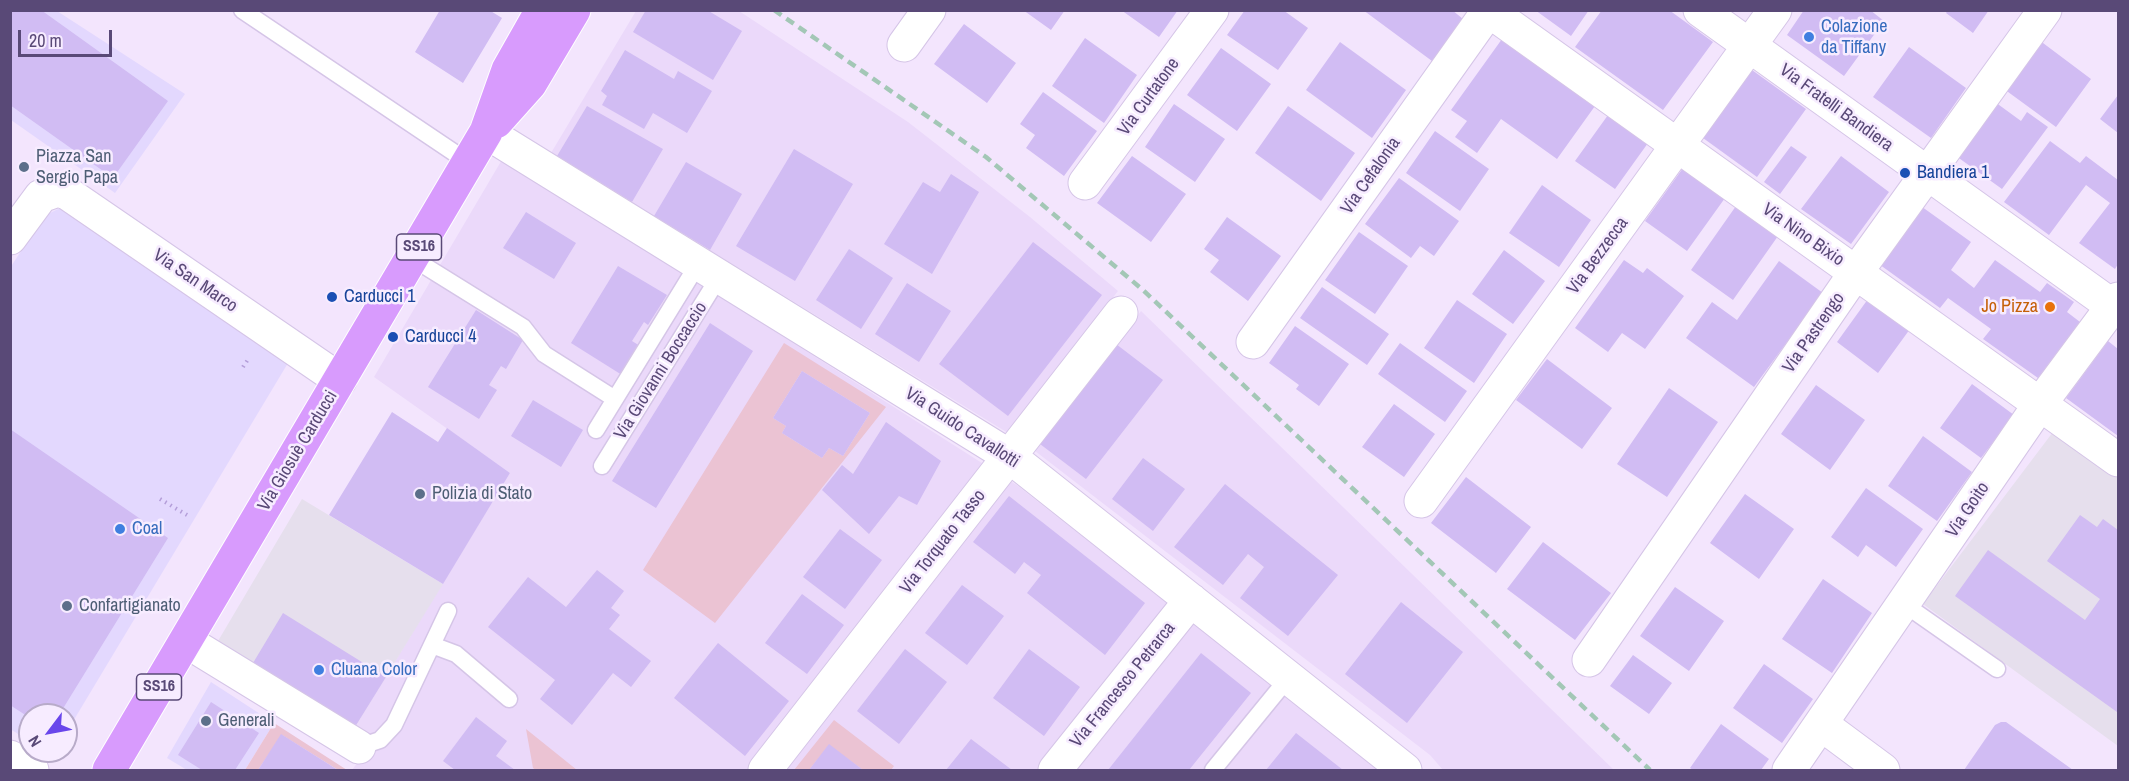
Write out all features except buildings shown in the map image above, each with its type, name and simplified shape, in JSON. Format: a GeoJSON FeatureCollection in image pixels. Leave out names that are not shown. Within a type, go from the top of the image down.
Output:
{"type":"FeatureCollection","features":[{"type":"Feature","properties":{"kind":"main road","name":"Via Giosuè Carducci"},"geometry":{"type":"LineString","coordinates":[[110,771],[486,132],[508,70],[543,10]]}},
{"type":"Feature","properties":{"kind":"main road","name":"Via Giosuè Carducci"},"geometry":{"type":"LineString","coordinates":[[486,132],[530,84],[573,10]]}},
{"type":"Feature","properties":{"kind":"street"},"geometry":{"type":"LineString","coordinates":[[904,45],[929,10]]}},
{"type":"Feature","properties":{"kind":"street","name":"Via Curtatone"},"geometry":{"type":"LineString","coordinates":[[1085,183],[1212,10]]}},
{"type":"Feature","properties":{"kind":"street","name":"Via Fratelli Bandiera"},"geometry":{"type":"LineString","coordinates":[[1700,10],[2117,305]]}},
{"type":"Feature","properties":{"kind":"street","name":"Via Bezzecca"},"geometry":{"type":"LineString","coordinates":[[1420,501],[1775,10]]}},
{"type":"Feature","properties":{"kind":"street","name":"Via Pastrengo"},"geometry":{"type":"LineString","coordinates":[[1589,660],[1856,273],[2045,10]]}},
{"type":"Feature","properties":{"kind":"street","name":"Via Nino Bixio"},"geometry":{"type":"LineString","coordinates":[[1489,11],[2118,460]]}},
{"type":"Feature","properties":{"kind":"street","name":"Via Cefalonia"},"geometry":{"type":"LineString","coordinates":[[1253,342],[1489,11]]}},
{"type":"Feature","properties":{"kind":"street","name":"Via Guido Cavallotti"},"geometry":{"type":"LineString","coordinates":[[486,132],[1009,456],[1405,771]]}},
{"type":"Feature","properties":{"kind":"street","name":"Via San Marco"},"geometry":{"type":"LineString","coordinates":[[10,238],[37,201],[47,192],[58,190],[67,193],[340,380]]}},
{"type":"Feature","properties":{"kind":"street","name":"Via Goito"},"geometry":{"type":"LineString","coordinates":[[1789,771],[2040,404],[2117,305]]}},
{"type":"Feature","properties":{"kind":"street","name":"Via Torquato Tasso"},"geometry":{"type":"LineString","coordinates":[[765,771],[1121,313]]}},
{"type":"Feature","properties":{"kind":"street","name":"Via Francesco Petrarca"},"geometry":{"type":"LineString","coordinates":[[1055,771],[1191,600]]}},
{"type":"Feature","properties":{"kind":"street"},"geometry":{"type":"LineString","coordinates":[[186,641],[359,747]]}},
{"type":"Feature","properties":{"kind":"street"},"geometry":{"type":"LineString","coordinates":[[1821,724],[1884,771]]}},
{"type":"Feature","properties":{"kind":"street"},"geometry":{"type":"LineString","coordinates":[[10,757],[32,771]]}},
{"type":"Feature","properties":{"kind":"lane"},"geometry":{"type":"LineString","coordinates":[[242,10],[468,162]]}},
{"type":"Feature","properties":{"kind":"lane"},"geometry":{"type":"LineString","coordinates":[[412,258],[523,327],[544,354],[615,399]]}},
{"type":"Feature","properties":{"kind":"lane"},"geometry":{"type":"LineString","coordinates":[[596,430],[615,399],[709,270]]}},
{"type":"Feature","properties":{"kind":"lane","name":"Via Giovanni Boccaccio"},"geometry":{"type":"LineString","coordinates":[[602,466],[709,270]]}},
{"type":"Feature","properties":{"kind":"lane"},"geometry":{"type":"LineString","coordinates":[[1904,604],[1997,669]]}},
{"type":"Feature","properties":{"kind":"lane"},"geometry":{"type":"LineString","coordinates":[[359,747],[374,744],[388,734],[448,611]]}},
{"type":"Feature","properties":{"kind":"lane"},"geometry":{"type":"LineString","coordinates":[[432,645],[456,654],[509,699]]}},
{"type":"Feature","properties":{"kind":"lane"},"geometry":{"type":"LineString","coordinates":[[1213,771],[1289,677]]}},
{"type":"Feature","properties":{"kind":"path"},"geometry":{"type":"LineString","coordinates":[[160,499],[187,515]]}},
{"type":"Feature","properties":{"kind":"shaded area"},"geometry":{"type":"Polygon","coordinates":[[[11,11],[57,11],[185,94],[115,193],[11,120],[11,11]]]}},
{"type":"Feature","properties":{"kind":"shaded area"},"geometry":{"type":"Polygon","coordinates":[[[636,11],[739,11],[908,122],[1030,217],[1118,291],[1008,433],[551,153],[636,11]]]}},
{"type":"Feature","properties":{"kind":"shaded area"},"geometry":{"type":"Polygon","coordinates":[[[503,158],[1018,486],[1381,770],[352,770],[361,758],[355,727],[510,473],[374,377],[503,158]]]}},
{"type":"Feature","properties":{"kind":"shaded area"},"geometry":{"type":"Polygon","coordinates":[[[60,208],[288,363],[78,713],[78,703],[18,703],[18,734],[10,729],[10,268],[44,216],[60,208]]]}},
{"type":"Feature","properties":{"kind":"shaded area"},"geometry":{"type":"Polygon","coordinates":[[[1141,311],[1614,770],[1443,770],[1430,755],[1035,451],[1141,311]]]}},
{"type":"Feature","properties":{"kind":"shaded area"},"geometry":{"type":"Polygon","coordinates":[[[784,343],[886,407],[715,623],[643,570],[784,343]],[[802,371],[773,418],[786,426],[782,433],[822,458],[829,448],[843,456],[870,413],[802,371]]]}},
{"type":"Feature","properties":{"kind":"shaded area"},"geometry":{"type":"Polygon","coordinates":[[[2053,432],[2118,478],[2118,746],[1923,604],[2053,432]]]}},
{"type":"Feature","properties":{"kind":"shaded area"},"geometry":{"type":"Polygon","coordinates":[[[302,499],[443,584],[355,727],[218,641],[302,499]]]}},
{"type":"Feature","properties":{"kind":"shaded area"},"geometry":{"type":"Polygon","coordinates":[[[211,682],[274,723],[245,770],[187,770],[167,758],[211,682]]]}},
{"type":"Feature","properties":{"kind":"shaded area"},"geometry":{"type":"Polygon","coordinates":[[[834,720],[894,766],[891,770],[863,770],[829,745],[809,770],[794,770],[834,720]]]}},
{"type":"Feature","properties":{"kind":"shaded area"},"geometry":{"type":"Polygon","coordinates":[[[274,723],[347,770],[338,770],[282,735],[258,770],[245,770],[274,723]]]}},
{"type":"Feature","properties":{"kind":"shaded area"},"geometry":{"type":"Polygon","coordinates":[[[526,729],[577,770],[536,770],[533,768],[526,729]]]}},
{"type":"Feature","properties":{"kind":"railway"},"geometry":{"type":"LineString","coordinates":[[774,10],[986,157],[1143,290],[1650,770]]}},
{"type":"Feature","properties":{"kind":"place","name":"Colazione da Tiffany"},"geometry":{"type":"Point","coordinates":[1809,37]}},
{"type":"Feature","properties":{"kind":"place","name":"Piazza San Sergio Papa"},"geometry":{"type":"Point","coordinates":[24,167]}},
{"type":"Feature","properties":{"kind":"place","name":"Bandiera 1"},"geometry":{"type":"Point","coordinates":[1905,173]}},
{"type":"Feature","properties":{"kind":"place","name":"Carducci 1"},"geometry":{"type":"Point","coordinates":[332,297]}},
{"type":"Feature","properties":{"kind":"place","name":"Jo Pizza"},"geometry":{"type":"Point","coordinates":[2050,307]}},
{"type":"Feature","properties":{"kind":"place","name":"Carducci 4"},"geometry":{"type":"Point","coordinates":[393,337]}},
{"type":"Feature","properties":{"kind":"place","name":"Polizia di Stato"},"geometry":{"type":"Point","coordinates":[420,494]}},
{"type":"Feature","properties":{"kind":"place","name":"Coal"},"geometry":{"type":"Point","coordinates":[120,529]}},
{"type":"Feature","properties":{"kind":"place","name":"Confartigianato"},"geometry":{"type":"Point","coordinates":[67,606]}},
{"type":"Feature","properties":{"kind":"place","name":"Cluana Color"},"geometry":{"type":"Point","coordinates":[319,670]}},
{"type":"Feature","properties":{"kind":"place","name":"Generali"},"geometry":{"type":"Point","coordinates":[206,721]}}]}
